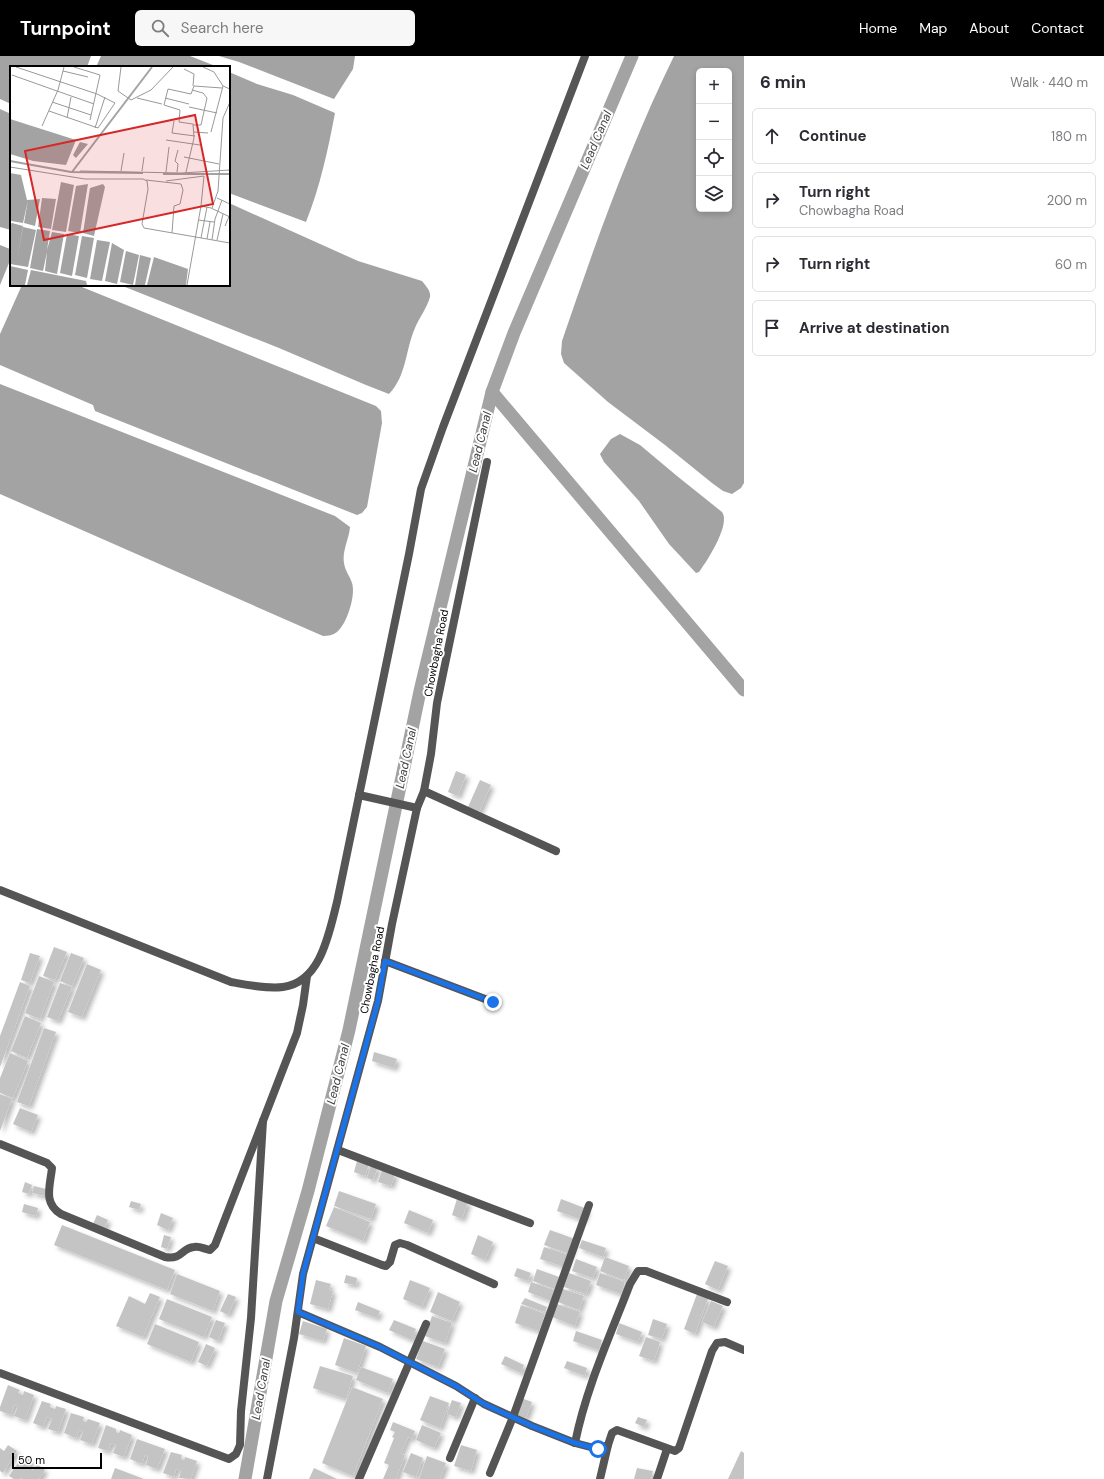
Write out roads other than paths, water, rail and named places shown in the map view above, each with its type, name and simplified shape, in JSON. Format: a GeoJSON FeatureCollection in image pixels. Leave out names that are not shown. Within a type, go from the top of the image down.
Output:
{"type":"FeatureCollection","features":[{"type":"Feature","properties":{"kind":"street"},"geometry":{"type":"LineString","coordinates":[[0,890],[231,982],[282,987],[295,984],[307,976],[319,960],[329,936],[421,489],[451,404],[585,56]]}},
{"type":"Feature","properties":{"kind":"street","name":"Chowbagha Road"},"geometry":{"type":"LineString","coordinates":[[267,1479],[298,1312],[303,1274],[378,1001],[392,924],[417,808],[424,791],[431,754],[437,703],[487,462]]}},
{"type":"Feature","properties":{"kind":"street"},"geometry":{"type":"LineString","coordinates":[[424,791],[556,850]]}},
{"type":"Feature","properties":{"kind":"street"},"geometry":{"type":"LineString","coordinates":[[359,795],[417,808]]}},
{"type":"Feature","properties":{"kind":"street"},"geometry":{"type":"LineString","coordinates":[[385,961],[493,1002]]}},
{"type":"Feature","properties":{"kind":"street"},"geometry":{"type":"LineString","coordinates":[[0,1144],[47,1162],[52,1168],[49,1196],[50,1204],[54,1210],[61,1214],[158,1254],[173,1258],[179,1256],[192,1247],[200,1246],[210,1250],[215,1245],[297,1033],[307,976]]}},
{"type":"Feature","properties":{"kind":"street"},"geometry":{"type":"LineString","coordinates":[[0,1374],[229,1459],[236,1454],[240,1445],[241,1411],[251,1318],[263,1121]]}},
{"type":"Feature","properties":{"kind":"street"},"geometry":{"type":"LineString","coordinates":[[338,1150],[530,1223]]}},
{"type":"Feature","properties":{"kind":"street"},"geometry":{"type":"LineString","coordinates":[[490,1473],[513,1418],[589,1205]]}},
{"type":"Feature","properties":{"kind":"street"},"geometry":{"type":"LineString","coordinates":[[313,1238],[386,1266],[390,1262],[395,1245],[407,1245],[494,1284]]}},
{"type":"Feature","properties":{"kind":"street"},"geometry":{"type":"LineString","coordinates":[[575,1443],[580,1416],[593,1379],[630,1284],[638,1271],[646,1272],[727,1302]]}},
{"type":"Feature","properties":{"kind":"street"},"geometry":{"type":"LineString","coordinates":[[298,1312],[410,1361],[456,1386],[484,1404],[513,1418],[575,1443],[598,1449],[608,1445]]}},
{"type":"Feature","properties":{"kind":"street"},"geometry":{"type":"LineString","coordinates":[[359,1479],[426,1324]]}},
{"type":"Feature","properties":{"kind":"street"},"geometry":{"type":"LineString","coordinates":[[600,1479],[612,1433],[617,1430],[667,1449],[675,1451],[679,1448],[712,1351],[717,1343],[725,1342],[744,1350]]}},
{"type":"Feature","properties":{"kind":"street"},"geometry":{"type":"LineString","coordinates":[[450,1458],[475,1398]]}},
{"type":"Feature","properties":{"kind":"street"},"geometry":{"type":"LineString","coordinates":[[657,1479],[667,1449]]}},
{"type":"Feature","properties":{"kind":"waterway","name":"Lead Canal"},"geometry":{"type":"LineString","coordinates":[[245,1479],[276,1301],[308,1191],[349,1030],[420,691],[492,392],[514,333],[632,56]]}},
{"type":"Feature","properties":{"kind":"waterway"},"geometry":{"type":"LineString","coordinates":[[492,392],[744,690]]}}]}
